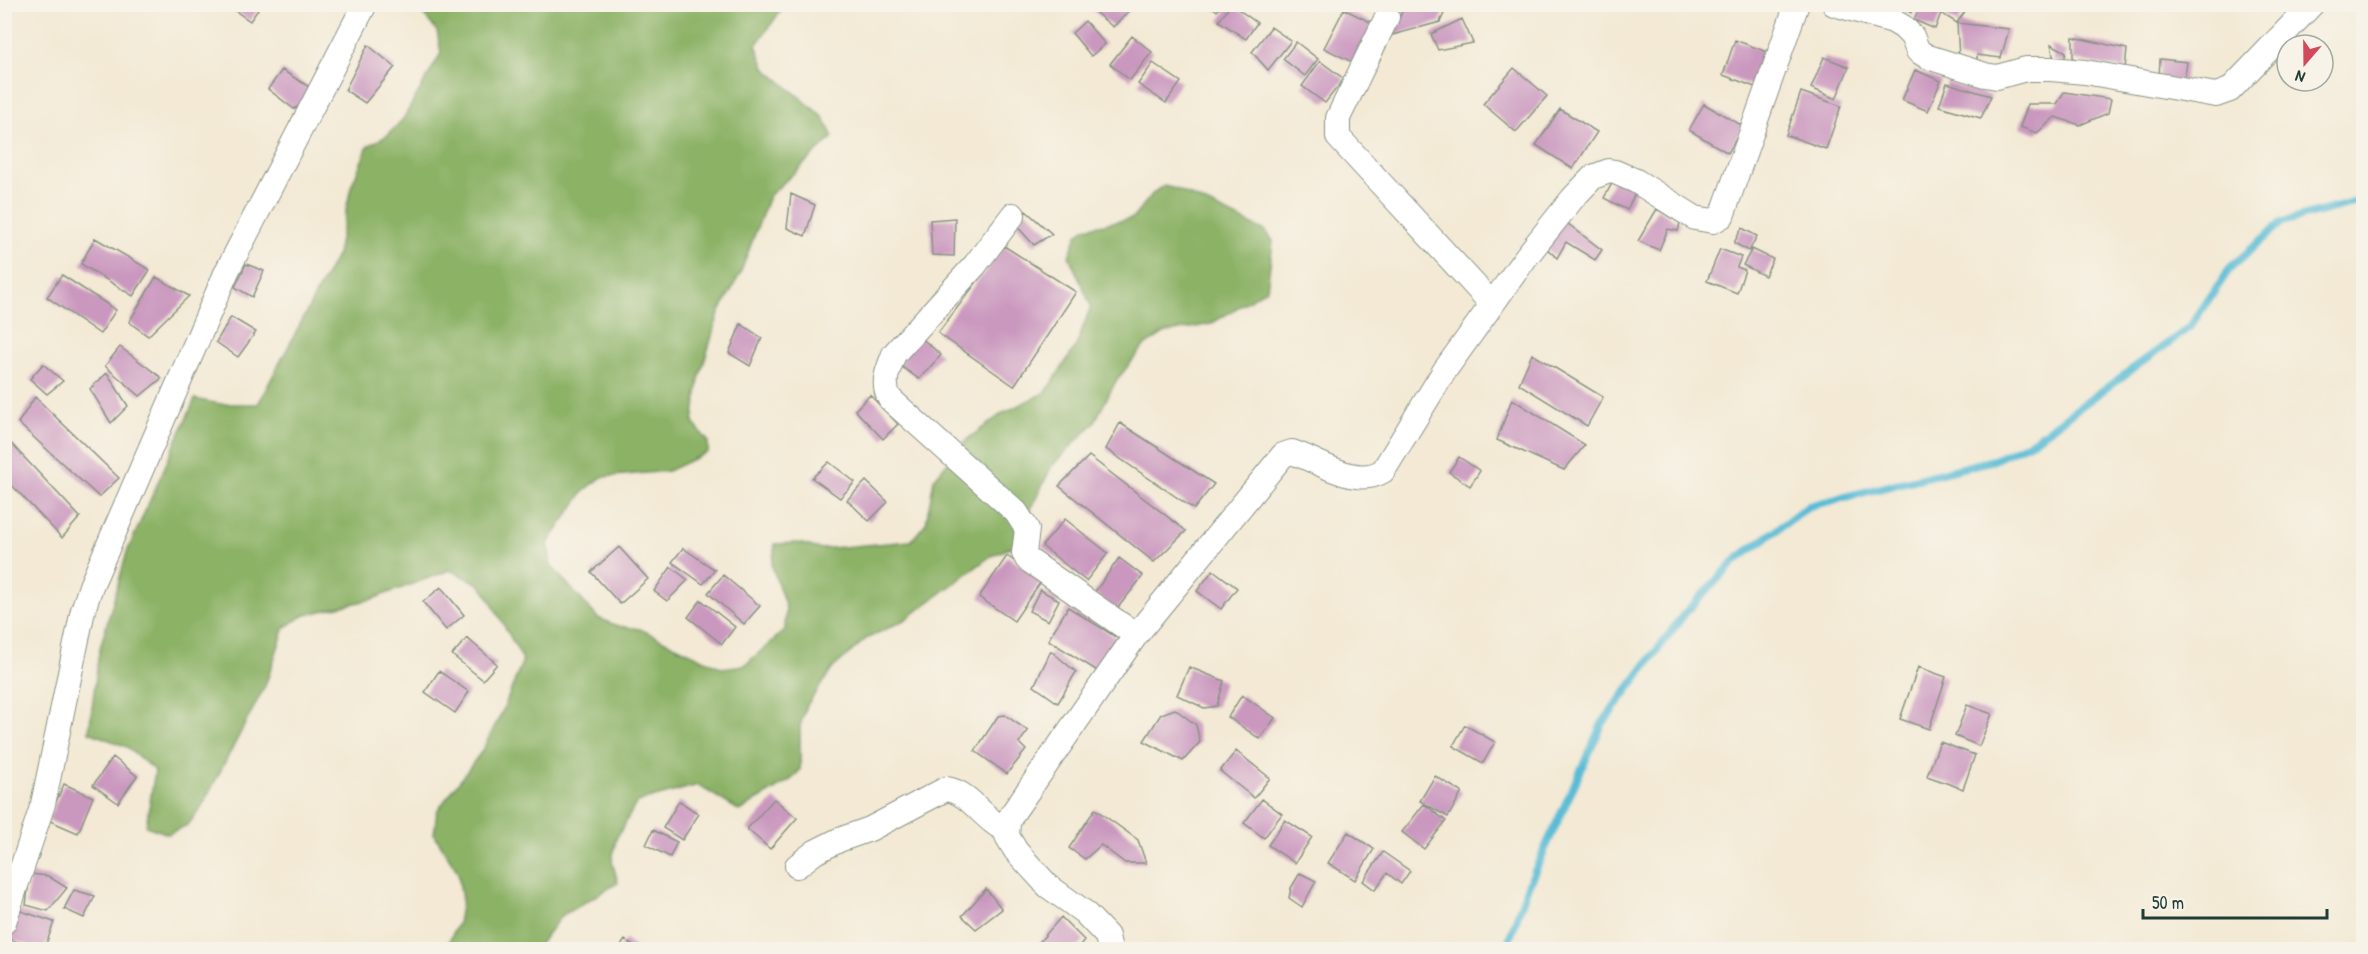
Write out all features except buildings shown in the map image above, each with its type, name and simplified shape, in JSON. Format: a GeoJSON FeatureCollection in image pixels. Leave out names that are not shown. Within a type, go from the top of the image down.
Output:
{"type":"FeatureCollection","features":[{"type":"Feature","properties":{"kind":"street"},"geometry":{"type":"LineString","coordinates":[[1110,950],[1107,936],[1084,912],[1048,886],[1016,852],[1009,841],[1007,830],[1012,814],[1136,635],[1283,455],[1292,452],[1361,478],[1369,478],[1383,471],[1445,370],[1492,304],[1573,198],[1585,184],[1600,173],[1615,172],[1626,176],[1695,218],[1713,221],[1722,216],[1797,4]]}},
{"type":"Feature","properties":{"kind":"street"},"geometry":{"type":"LineString","coordinates":[[1834,4],[1893,21],[1912,36],[1918,51],[1928,57],[1985,75],[1997,77],[2026,69],[2051,69],[2085,72],[2216,95],[2230,90],[2312,4]]}},
{"type":"Feature","properties":{"kind":"street"},"geometry":{"type":"LineString","coordinates":[[4,922],[43,804],[83,610],[91,586],[227,271],[359,7]]}},
{"type":"Feature","properties":{"kind":"street"},"geometry":{"type":"LineString","coordinates":[[1387,17],[1338,118],[1338,137],[1492,304]]}},
{"type":"Feature","properties":{"kind":"street"},"geometry":{"type":"LineString","coordinates":[[1013,215],[975,265],[894,354],[887,372],[885,390],[890,399],[1016,512],[1027,529],[1024,553],[1027,559],[1136,635]]}},
{"type":"Feature","properties":{"kind":"street"},"geometry":{"type":"LineString","coordinates":[[796,866],[815,852],[839,840],[870,829],[946,789],[961,795],[992,822],[1007,830]]}},
{"type":"Feature","properties":{"kind":"green space"},"geometry":{"type":"Polygon","coordinates":[[[426,5],[785,5],[756,45],[765,68],[823,117],[833,137],[769,196],[740,274],[719,313],[699,379],[693,423],[708,441],[708,452],[668,471],[602,477],[584,491],[548,543],[551,566],[598,618],[618,626],[640,629],[722,668],[745,665],[785,630],[786,608],[772,566],[775,544],[799,543],[820,549],[911,541],[926,523],[934,479],[965,441],[1003,413],[1046,392],[1076,346],[1091,306],[1069,256],[1077,235],[1085,228],[1133,218],[1154,192],[1164,186],[1176,189],[1266,231],[1273,241],[1267,289],[1211,324],[1164,333],[1144,346],[1116,381],[1094,423],[1052,466],[1012,547],[991,556],[906,619],[866,639],[833,668],[807,705],[800,726],[800,770],[792,779],[740,811],[698,785],[637,802],[616,839],[612,861],[618,883],[561,916],[536,949],[445,949],[458,923],[462,901],[458,872],[434,834],[437,811],[482,751],[503,710],[523,660],[479,584],[450,570],[372,599],[305,615],[285,627],[265,686],[202,806],[188,825],[168,834],[146,826],[155,771],[127,747],[89,732],[99,652],[127,552],[195,399],[220,404],[258,404],[337,254],[351,187],[368,146],[388,135],[403,119],[441,53],[437,31],[423,14],[426,5]]]}},
{"type":"Feature","properties":{"kind":"waterway"},"geometry":{"type":"LineString","coordinates":[[1506,950],[1527,888],[1602,724],[1685,613],[1736,560],[1809,506],[1994,460],[2033,441],[2189,328],[2231,267],[2282,222],[2364,200]]}}]}
